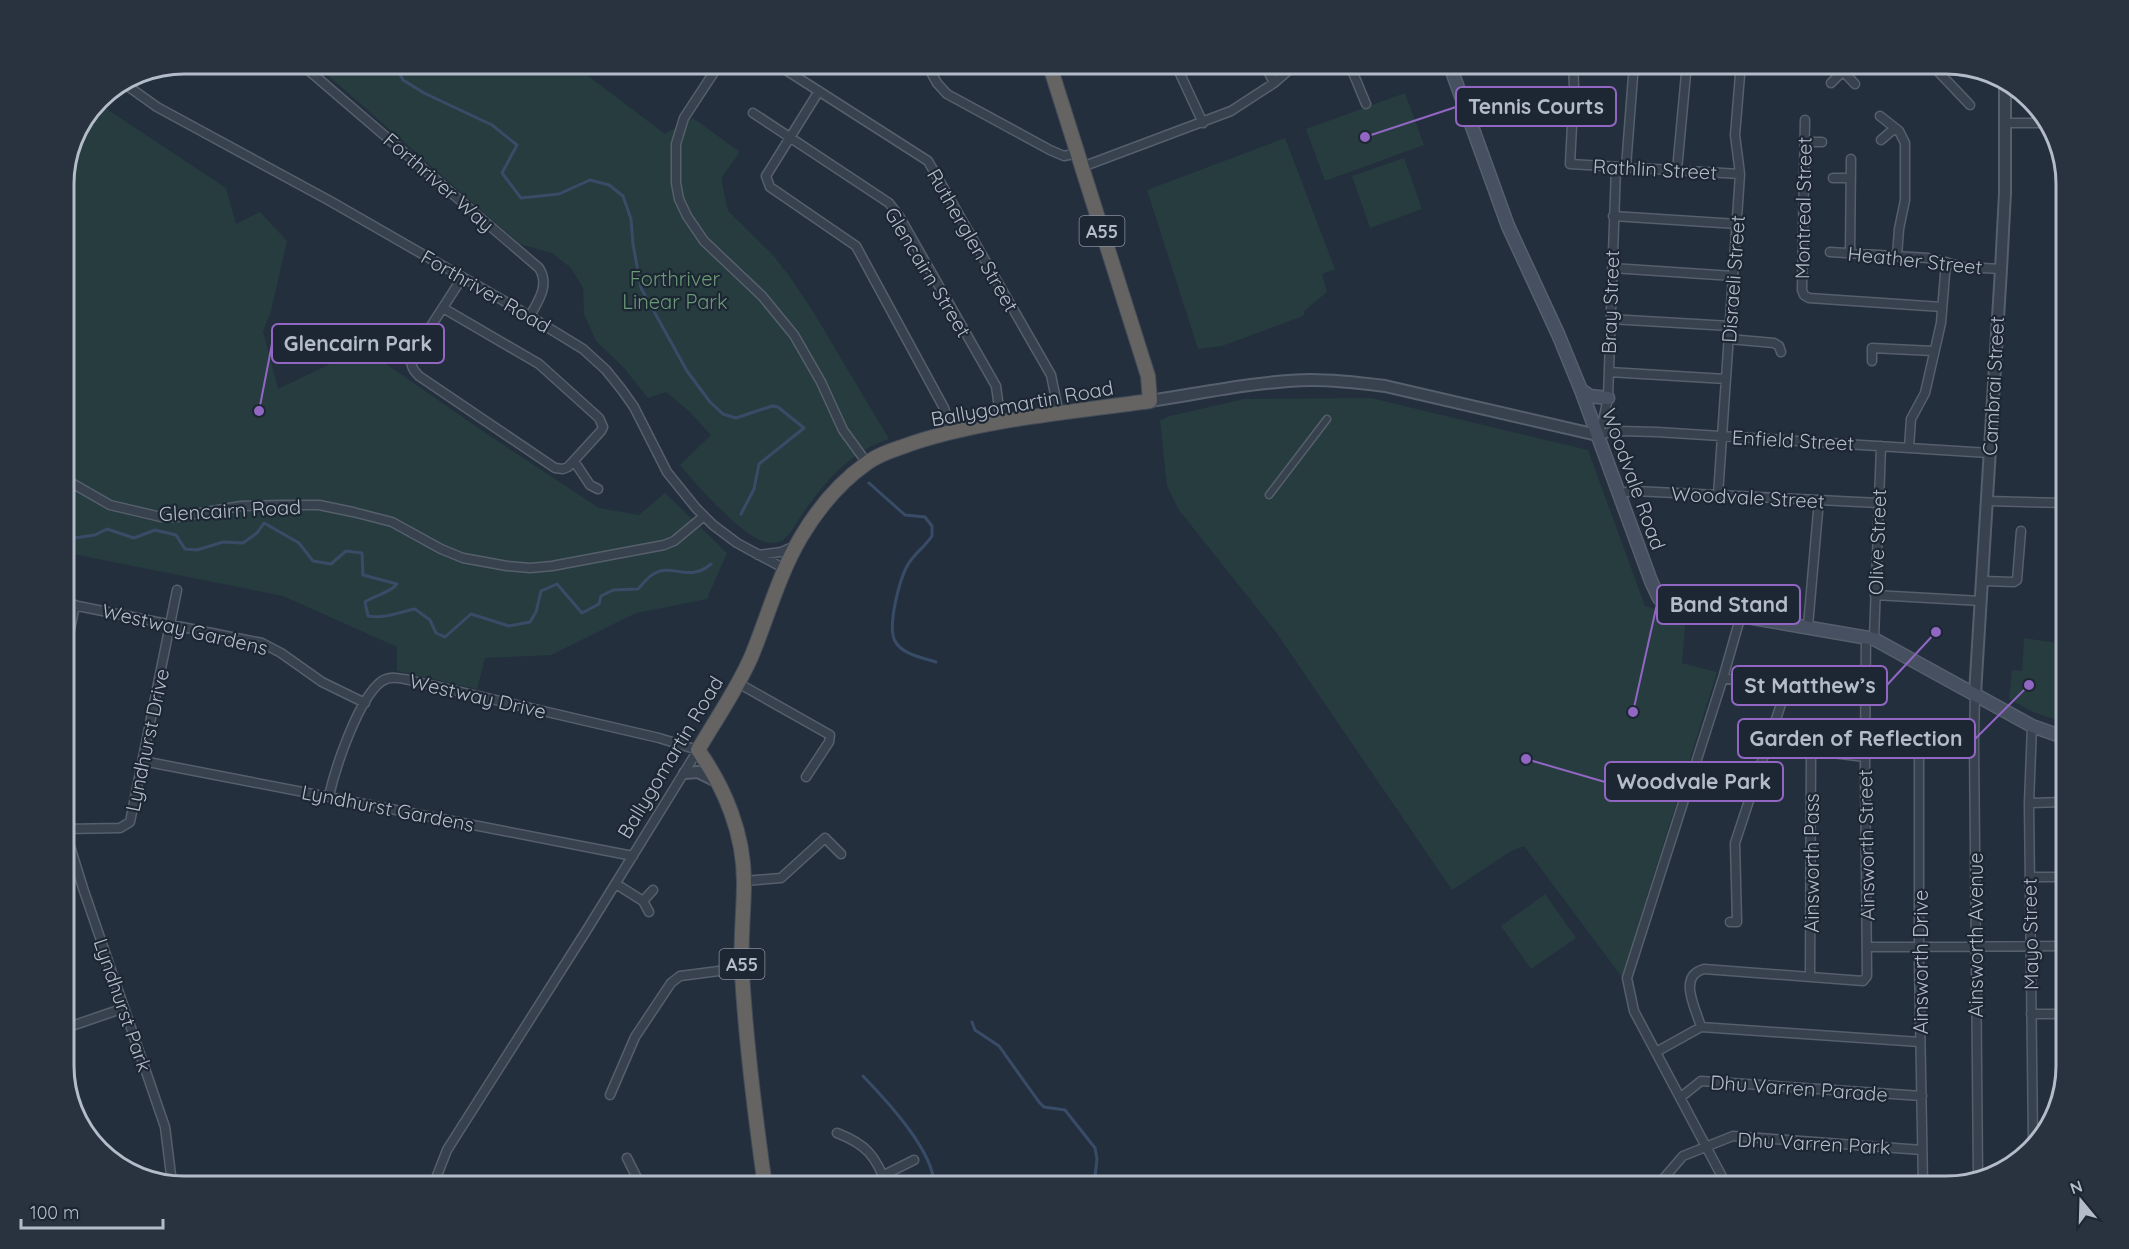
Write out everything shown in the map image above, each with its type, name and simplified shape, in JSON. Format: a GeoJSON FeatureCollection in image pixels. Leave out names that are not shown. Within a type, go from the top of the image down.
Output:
{"type":"FeatureCollection","features":[{"type":"Feature","properties":{"kind":"highway","name":"A55"},"geometry":{"type":"LineString","coordinates":[[1053,74],[1148,376],[1150,400]]}},
{"type":"Feature","properties":{"kind":"highway","name":"Ballygomartin Road"},"geometry":{"type":"LineString","coordinates":[[698,750],[738,683],[797,545],[817,513],[839,487],[867,463],[889,452],[952,432],[1150,400]]}},
{"type":"Feature","properties":{"kind":"highway","name":"A55"},"geometry":{"type":"LineString","coordinates":[[698,750],[718,782],[736,827],[742,858],[744,881],[742,968],[764,1176]]}},
{"type":"Feature","properties":{"kind":"main road","name":"Woodvale Road"},"geometry":{"type":"LineString","coordinates":[[1453,74],[1508,226],[1558,333],[1581,390],[1634,540],[1659,598],[1669,604],[1870,638],[2032,726],[2056,734]]}},
{"type":"Feature","properties":{"kind":"main road"},"geometry":{"type":"LineString","coordinates":[[1581,390],[1590,396],[1608,398]]}},
{"type":"Feature","properties":{"kind":"street","name":"Forthriver Way"},"geometry":{"type":"LineString","coordinates":[[313,74],[538,268],[542,274],[544,286],[530,316]]}},
{"type":"Feature","properties":{"kind":"street"},"geometry":{"type":"LineString","coordinates":[[713,74],[684,118],[676,144],[676,183],[680,199],[687,216],[704,241],[762,296],[794,335],[821,382],[843,430],[867,463]]}},
{"type":"Feature","properties":{"kind":"street","name":"Rutherglen Street"},"geometry":{"type":"LineString","coordinates":[[792,74],[928,161],[1051,375],[1059,414]]}},
{"type":"Feature","properties":{"kind":"street"},"geometry":{"type":"LineString","coordinates":[[932,74],[947,94],[965,105],[1064,156],[1078,153]]}},
{"type":"Feature","properties":{"kind":"street"},"geometry":{"type":"LineString","coordinates":[[1180,74],[1203,123]]}},
{"type":"Feature","properties":{"kind":"street"},"geometry":{"type":"LineString","coordinates":[[1270,74],[1274,83]]}},
{"type":"Feature","properties":{"kind":"street"},"geometry":{"type":"LineString","coordinates":[[1082,167],[1231,111],[1285,74]]}},
{"type":"Feature","properties":{"kind":"street"},"geometry":{"type":"LineString","coordinates":[[1354,74],[1366,104]]}},
{"type":"Feature","properties":{"kind":"street","name":"Rathlin Street"},"geometry":{"type":"LineString","coordinates":[[1573,74],[1570,164],[1740,174]]}},
{"type":"Feature","properties":{"kind":"street"},"geometry":{"type":"LineString","coordinates":[[1626,167],[1633,74]]}},
{"type":"Feature","properties":{"kind":"street"},"geometry":{"type":"LineString","coordinates":[[1677,170],[1686,74]]}},
{"type":"Feature","properties":{"kind":"street","name":"Disraeli Street"},"geometry":{"type":"LineString","coordinates":[[1718,495],[1740,174],[1735,135],[1740,74]]}},
{"type":"Feature","properties":{"kind":"street"},"geometry":{"type":"LineString","coordinates":[[1831,83],[1840,74]]}},
{"type":"Feature","properties":{"kind":"street"},"geometry":{"type":"LineString","coordinates":[[1846,74],[1855,84]]}},
{"type":"Feature","properties":{"kind":"street"},"geometry":{"type":"LineString","coordinates":[[1941,74],[1970,105]]}},
{"type":"Feature","properties":{"kind":"street"},"geometry":{"type":"LineString","coordinates":[[1954,87],[1962,80]]}},
{"type":"Feature","properties":{"kind":"street","name":"Forthriver Road"},"geometry":{"type":"LineString","coordinates":[[130,88],[157,107],[330,201],[583,349],[606,370],[634,407],[667,472],[704,516],[729,537],[785,570]]}},
{"type":"Feature","properties":{"kind":"street"},"geometry":{"type":"LineString","coordinates":[[819,91],[766,176],[770,187],[856,246],[944,408],[952,432]]}},
{"type":"Feature","properties":{"kind":"street","name":"Cambrai Street"},"geometry":{"type":"LineString","coordinates":[[1975,694],[2001,269],[2005,91]]}},
{"type":"Feature","properties":{"kind":"street","name":"Glencairn Street"},"geometry":{"type":"LineString","coordinates":[[753,113],[889,203],[894,209],[996,386],[1001,423]]}},
{"type":"Feature","properties":{"kind":"street"},"geometry":{"type":"LineString","coordinates":[[1880,116],[1903,137],[1906,152],[1905,200],[1899,229],[1898,256]]}},
{"type":"Feature","properties":{"kind":"street","name":"Montreal Street"},"geometry":{"type":"LineString","coordinates":[[1805,120],[1802,290],[1804,295],[1809,298],[1942,307]]}},
{"type":"Feature","properties":{"kind":"street"},"geometry":{"type":"LineString","coordinates":[[2005,123],[2037,123]]}},
{"type":"Feature","properties":{"kind":"street"},"geometry":{"type":"LineString","coordinates":[[1881,140],[1895,128]]}},
{"type":"Feature","properties":{"kind":"street"},"geometry":{"type":"LineString","coordinates":[[1804,142],[1822,142]]}},
{"type":"Feature","properties":{"kind":"street"},"geometry":{"type":"LineString","coordinates":[[1850,253],[1851,159]]}},
{"type":"Feature","properties":{"kind":"street","name":"Bray Street"},"geometry":{"type":"LineString","coordinates":[[1597,435],[1608,398],[1616,167]]}},
{"type":"Feature","properties":{"kind":"street"},"geometry":{"type":"LineString","coordinates":[[1833,178],[1851,178]]}},
{"type":"Feature","properties":{"kind":"street"},"geometry":{"type":"LineString","coordinates":[[1613,216],[1737,224]]}},
{"type":"Feature","properties":{"kind":"street","name":"Heather Street"},"geometry":{"type":"LineString","coordinates":[[1830,252],[1898,256],[1946,262],[1964,267],[2001,269]]}},
{"type":"Feature","properties":{"kind":"street"},"geometry":{"type":"LineString","coordinates":[[1909,447],[1911,419],[1925,393],[1941,323],[1946,262]]}},
{"type":"Feature","properties":{"kind":"street"},"geometry":{"type":"LineString","coordinates":[[1612,268],[1733,276]]}},
{"type":"Feature","properties":{"kind":"street"},"geometry":{"type":"LineString","coordinates":[[443,308],[539,364],[599,418],[603,427],[601,431],[574,461],[563,469],[555,468],[419,376],[411,363],[413,354],[462,278]]}},
{"type":"Feature","properties":{"kind":"street"},"geometry":{"type":"LineString","coordinates":[[1610,319],[1730,326]]}},
{"type":"Feature","properties":{"kind":"street"},"geometry":{"type":"LineString","coordinates":[[1729,339],[1774,343],[1779,346],[1781,352]]}},
{"type":"Feature","properties":{"kind":"street"},"geometry":{"type":"LineString","coordinates":[[1872,361],[1872,348],[1934,351]]}},
{"type":"Feature","properties":{"kind":"street"},"geometry":{"type":"LineString","coordinates":[[1608,372],[1726,379]]}},
{"type":"Feature","properties":{"kind":"street","name":"Ballygomartin Road"},"geometry":{"type":"LineString","coordinates":[[1150,400],[1272,382],[1334,380],[1385,386],[1597,435]]}},
{"type":"Feature","properties":{"kind":"street"},"geometry":{"type":"LineString","coordinates":[[1269,495],[1327,419]]}},
{"type":"Feature","properties":{"kind":"street","name":"Enfield Street"},"geometry":{"type":"LineString","coordinates":[[1597,435],[1617,431],[1989,453]]}},
{"type":"Feature","properties":{"kind":"street","name":"Olive Street"},"geometry":{"type":"LineString","coordinates":[[1870,638],[1875,595],[1881,446]]}},
{"type":"Feature","properties":{"kind":"street"},"geometry":{"type":"LineString","coordinates":[[574,461],[590,485],[598,489]]}},
{"type":"Feature","properties":{"kind":"street","name":"Glencairn Road"},"geometry":{"type":"LineString","coordinates":[[74,484],[111,505],[161,517],[177,517],[242,506],[319,505],[392,522],[441,549],[463,558],[483,563],[531,568],[664,545],[681,537],[704,516]]}},
{"type":"Feature","properties":{"kind":"street","name":"Woodvale Street"},"geometry":{"type":"LineString","coordinates":[[1617,493],[1635,491],[1879,503]]}},
{"type":"Feature","properties":{"kind":"street"},"geometry":{"type":"LineString","coordinates":[[1808,626],[1820,500]]}},
{"type":"Feature","properties":{"kind":"street"},"geometry":{"type":"LineString","coordinates":[[1987,501],[2055,503]]}},
{"type":"Feature","properties":{"kind":"street"},"geometry":{"type":"LineString","coordinates":[[1982,581],[2014,582],[2017,580],[2021,531]]}},
{"type":"Feature","properties":{"kind":"street"},"geometry":{"type":"LineString","coordinates":[[758,555],[781,552],[797,545]]}},
{"type":"Feature","properties":{"kind":"street","name":"Lyndhurst Drive"},"geometry":{"type":"LineString","coordinates":[[74,829],[120,828],[128,825],[132,818],[177,590]]}},
{"type":"Feature","properties":{"kind":"street"},"geometry":{"type":"LineString","coordinates":[[1875,595],[1981,601]]}},
{"type":"Feature","properties":{"kind":"street"},"geometry":{"type":"LineString","coordinates":[[74,610],[75,605]]}},
{"type":"Feature","properties":{"kind":"street","name":"Westway Gardens"},"geometry":{"type":"LineString","coordinates":[[75,605],[272,646],[322,682],[365,703]]}},
{"type":"Feature","properties":{"kind":"street"},"geometry":{"type":"LineString","coordinates":[[1722,1176],[1634,1011],[1627,978],[1741,615]]}},
{"type":"Feature","properties":{"kind":"street","name":"Ainsworth Street"},"geometry":{"type":"LineString","coordinates":[[1810,977],[1863,981],[1867,976],[1864,758],[1865,701],[1870,638]]}},
{"type":"Feature","properties":{"kind":"street","name":"Westway Drive"},"geometry":{"type":"LineString","coordinates":[[329,796],[354,720],[381,682],[387,679],[396,678],[659,738],[698,750]]}},
{"type":"Feature","properties":{"kind":"street"},"geometry":{"type":"LineString","coordinates":[[1723,678],[1865,701]]}},
{"type":"Feature","properties":{"kind":"street"},"geometry":{"type":"LineString","coordinates":[[738,683],[830,735],[829,742],[806,777]]}},
{"type":"Feature","properties":{"kind":"street"},"geometry":{"type":"LineString","coordinates":[[1730,922],[1737,922],[1735,843],[1786,689]]}},
{"type":"Feature","properties":{"kind":"street","name":"Ainsworth Avenue"},"geometry":{"type":"LineString","coordinates":[[1975,694],[1978,1170]]}},
{"type":"Feature","properties":{"kind":"street","name":"Mayo Street"},"geometry":{"type":"LineString","coordinates":[[2032,726],[2029,803],[2033,1132]]}},
{"type":"Feature","properties":{"kind":"street"},"geometry":{"type":"LineString","coordinates":[[1865,739],[1974,740]]}},
{"type":"Feature","properties":{"kind":"street","name":"Ainsworth Drive"},"geometry":{"type":"LineString","coordinates":[[1919,739],[1923,1176]]}},
{"type":"Feature","properties":{"kind":"street"},"geometry":{"type":"LineString","coordinates":[[1767,745],[1864,758]]}},
{"type":"Feature","properties":{"kind":"street","name":"Ballygomartin Road"},"geometry":{"type":"LineString","coordinates":[[437,1176],[447,1150],[698,750]]}},
{"type":"Feature","properties":{"kind":"street","name":"Ainsworth Pass"},"geometry":{"type":"LineString","coordinates":[[1810,750],[1810,977]]}},
{"type":"Feature","properties":{"kind":"street","name":"Lyndhurst Gardens"},"geometry":{"type":"LineString","coordinates":[[143,761],[633,856]]}},
{"type":"Feature","properties":{"kind":"street"},"geometry":{"type":"LineString","coordinates":[[685,773],[698,772],[718,782]]}},
{"type":"Feature","properties":{"kind":"street"},"geometry":{"type":"LineString","coordinates":[[2029,803],[2056,802]]}},
{"type":"Feature","properties":{"kind":"street"},"geometry":{"type":"LineString","coordinates":[[744,881],[781,878],[825,838],[841,854]]}},
{"type":"Feature","properties":{"kind":"street","name":"Lyndhurst Park"},"geometry":{"type":"LineString","coordinates":[[74,858],[165,1128],[171,1175]]}},
{"type":"Feature","properties":{"kind":"street"},"geometry":{"type":"LineString","coordinates":[[2030,877],[2056,877]]}},
{"type":"Feature","properties":{"kind":"street"},"geometry":{"type":"LineString","coordinates":[[616,884],[643,901],[649,912]]}},
{"type":"Feature","properties":{"kind":"street"},"geometry":{"type":"LineString","coordinates":[[643,901],[653,890]]}},
{"type":"Feature","properties":{"kind":"street"},"geometry":{"type":"LineString","coordinates":[[1866,947],[2056,946]]}},
{"type":"Feature","properties":{"kind":"street"},"geometry":{"type":"LineString","coordinates":[[610,1095],[635,1037],[671,983],[686,974],[742,968]]}},
{"type":"Feature","properties":{"kind":"street"},"geometry":{"type":"LineString","coordinates":[[1701,1027],[1690,996],[1689,986],[1696,971],[1704,969],[1810,977]]}},
{"type":"Feature","properties":{"kind":"street"},"geometry":{"type":"LineString","coordinates":[[74,1025],[124,1008]]}},
{"type":"Feature","properties":{"kind":"street"},"geometry":{"type":"LineString","coordinates":[[2031,1014],[2056,1014]]}},
{"type":"Feature","properties":{"kind":"street"},"geometry":{"type":"LineString","coordinates":[[1656,1052],[1701,1027],[1920,1042]]}},
{"type":"Feature","properties":{"kind":"street","name":"Dhu Varren Parade"},"geometry":{"type":"LineString","coordinates":[[1681,1097],[1701,1081],[1922,1096]]}},
{"type":"Feature","properties":{"kind":"street"},"geometry":{"type":"LineString","coordinates":[[837,1133],[857,1141],[869,1151],[882,1176],[914,1160]]}},
{"type":"Feature","properties":{"kind":"street","name":"Dhu Varren Park"},"geometry":{"type":"LineString","coordinates":[[1666,1176],[1683,1156],[1733,1136],[1922,1150]]}},
{"type":"Feature","properties":{"kind":"street"},"geometry":{"type":"LineString","coordinates":[[627,1158],[636,1176]]}},
{"type":"Feature","properties":{"kind":"green space","name":"Forthriver Linear Park"},"geometry":{"type":"Polygon","coordinates":[[[327,74],[586,74],[665,134],[693,118],[740,152],[721,178],[728,211],[773,255],[790,277],[889,439],[863,451],[841,467],[822,488],[783,540],[770,543],[760,540],[722,511],[680,465],[711,435],[690,412],[666,392],[648,398],[624,368],[596,341],[584,314],[583,288],[571,268],[552,253],[520,244],[327,74]]]}},
{"type":"Feature","properties":{"kind":"green space"},"geometry":{"type":"Polygon","coordinates":[[[1405,93],[1424,145],[1325,181],[1306,129],[1405,93]]]}},
{"type":"Feature","properties":{"kind":"green space"},"geometry":{"type":"Polygon","coordinates":[[[105,108],[226,188],[236,224],[260,212],[287,241],[271,311],[263,331],[278,389],[363,348],[599,508],[639,515],[665,493],[727,553],[707,599],[636,613],[551,655],[485,658],[477,689],[397,671],[397,647],[283,596],[74,554],[74,169],[88,129],[105,108]]]}},
{"type":"Feature","properties":{"kind":"green space"},"geometry":{"type":"Polygon","coordinates":[[[1285,138],[1335,269],[1322,274],[1327,292],[1305,310],[1303,316],[1222,346],[1198,349],[1147,190],[1285,138]]]}},
{"type":"Feature","properties":{"kind":"green space"},"geometry":{"type":"Polygon","coordinates":[[[1404,158],[1422,209],[1370,228],[1352,176],[1404,158]]]}},
{"type":"Feature","properties":{"kind":"green space"},"geometry":{"type":"Polygon","coordinates":[[[1371,398],[1588,450],[1645,606],[1686,617],[1682,663],[1717,672],[1622,977],[1524,846],[1511,851],[1452,890],[1276,632],[1179,510],[1167,486],[1160,420],[1244,399],[1371,398]]]}},
{"type":"Feature","properties":{"kind":"green space"},"geometry":{"type":"Polygon","coordinates":[[[2024,638],[2056,643],[2056,720],[2033,712],[2009,699],[2012,670],[2022,671],[2024,638]]]}},
{"type":"Feature","properties":{"kind":"green space"},"geometry":{"type":"Polygon","coordinates":[[[1545,894],[1576,938],[1531,969],[1501,926],[1545,894]]]}},
{"type":"Feature","properties":{"kind":"waterway"},"geometry":{"type":"LineString","coordinates":[[400,74],[403,80],[424,93],[492,125],[517,145],[502,173],[521,198],[559,194],[590,180],[609,185],[623,196],[631,219],[641,288],[687,371],[710,402],[723,414],[736,418],[772,406],[778,407],[804,428],[759,464],[754,489],[741,514]]}},
{"type":"Feature","properties":{"kind":"waterway"},"geometry":{"type":"LineString","coordinates":[[869,483],[905,515],[925,517],[932,526],[932,536],[911,560],[903,576],[896,600],[893,634],[895,641],[902,649],[936,662]]}},
{"type":"Feature","properties":{"kind":"waterway"},"geometry":{"type":"LineString","coordinates":[[74,538],[95,535],[107,529],[134,538],[155,530],[176,535],[185,549],[197,550],[223,542],[243,543],[257,533],[264,523],[299,543],[313,561],[331,564],[346,551],[362,553],[363,575],[397,584],[365,602],[368,616],[386,616],[415,609],[430,620],[436,633],[445,637],[471,614],[509,626],[530,622],[536,612],[541,591],[557,584],[582,613],[599,604],[601,596],[613,590],[638,589],[650,576],[659,571],[695,572],[711,564]]}},
{"type":"Feature","properties":{"kind":"waterway"},"geometry":{"type":"LineString","coordinates":[[972,1022],[975,1030],[999,1046],[1044,1107],[1065,1110],[1095,1148],[1097,1159],[1095,1176]]}},
{"type":"Feature","properties":{"kind":"waterway"},"geometry":{"type":"LineString","coordinates":[[863,1076],[908,1127],[927,1158],[933,1176]]}},
{"type":"Feature","properties":{"kind":"place","name":"Tennis Courts"},"geometry":{"type":"Point","coordinates":[1365,137]}},
{"type":"Feature","properties":{"kind":"place","name":"Glencairn Park"},"geometry":{"type":"Point","coordinates":[259,411]}},
{"type":"Feature","properties":{"kind":"place","name":"St Matthew’s"},"geometry":{"type":"Point","coordinates":[1936,632]}},
{"type":"Feature","properties":{"kind":"place","name":"Garden of Reflection"},"geometry":{"type":"Point","coordinates":[2029,685]}},
{"type":"Feature","properties":{"kind":"place","name":"Band Stand"},"geometry":{"type":"Point","coordinates":[1633,712]}},
{"type":"Feature","properties":{"kind":"place","name":"Woodvale Park"},"geometry":{"type":"Point","coordinates":[1526,759]}}]}
